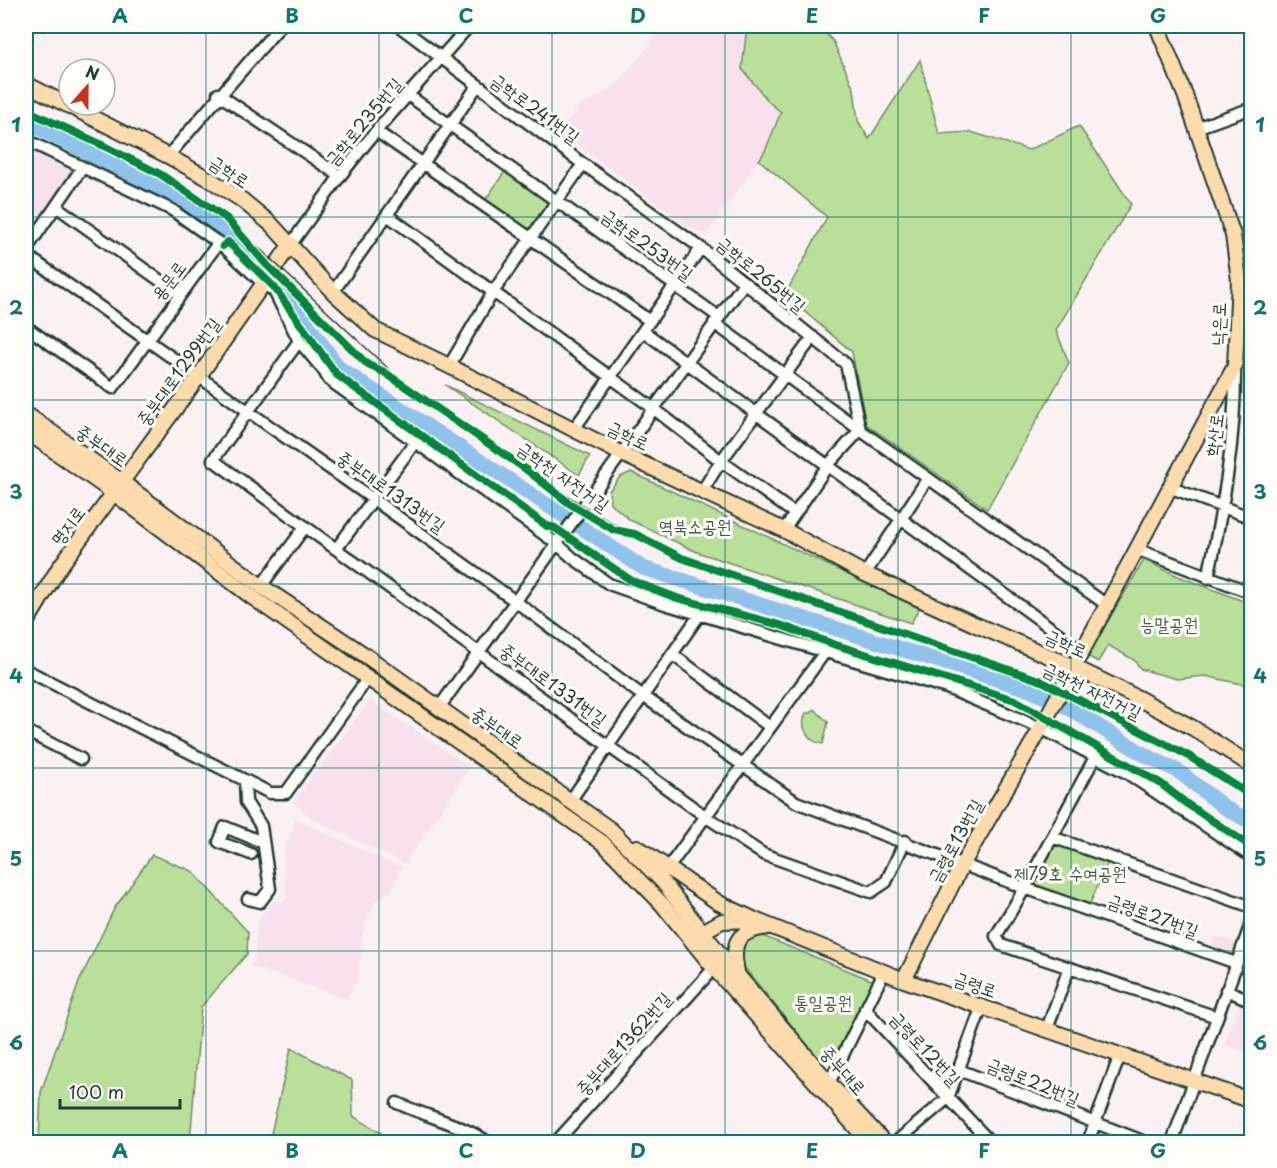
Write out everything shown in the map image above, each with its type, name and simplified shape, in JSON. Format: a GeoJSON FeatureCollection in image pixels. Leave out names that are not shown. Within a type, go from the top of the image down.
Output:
{"type":"FeatureCollection","features":[{"type":"Feature","properties":{"kind":"main road","name":"낙은로"},"geometry":{"type":"LineString","coordinates":[[1072,666],[1235,366],[1244,317],[1233,235],[1196,128],[1156,26]]}},
{"type":"Feature","properties":{"kind":"main road","name":"금학로"},"geometry":{"type":"LineString","coordinates":[[26,84],[168,156],[242,200],[271,224],[288,248],[375,330],[620,453],[784,530],[865,574],[1072,666],[1193,728],[1251,766]]}},
{"type":"Feature","properties":{"kind":"main road","name":"중부대로1299번길"},"geometry":{"type":"LineString","coordinates":[[118,488],[288,248]]}},
{"type":"Feature","properties":{"kind":"main road","name":"중부대로"},"geometry":{"type":"LineString","coordinates":[[26,414],[252,597],[603,843],[662,904],[737,974],[829,1083],[884,1143]]}},
{"type":"Feature","properties":{"kind":"main road","name":"중부대로"},"geometry":{"type":"LineString","coordinates":[[26,431],[118,488],[365,656],[611,830],[662,881],[714,968],[868,1143]]}},
{"type":"Feature","properties":{"kind":"main road","name":"명지로"},"geometry":{"type":"LineString","coordinates":[[26,623],[59,568],[118,488]]}},
{"type":"Feature","properties":{"kind":"main road","name":"금령로13번길"},"geometry":{"type":"LineString","coordinates":[[904,980],[962,864],[1042,725],[1072,666]]}},
{"type":"Feature","properties":{"kind":"main road"},"geometry":{"type":"LineString","coordinates":[[611,830],[719,903],[755,920]]}},
{"type":"Feature","properties":{"kind":"main road","name":"금령로"},"geometry":{"type":"LineString","coordinates":[[696,935],[722,921],[755,920],[904,980],[1251,1101]]}},
{"type":"Feature","properties":{"kind":"main road"},"geometry":{"type":"LineString","coordinates":[[737,974],[733,954],[738,938],[751,929],[773,927]]}},
{"type":"Feature","properties":{"kind":"street"},"geometry":{"type":"LineString","coordinates":[[168,156],[218,94],[280,26]]}},
{"type":"Feature","properties":{"kind":"street"},"geometry":{"type":"LineString","coordinates":[[399,26],[478,85]]}},
{"type":"Feature","properties":{"kind":"street","name":"금학로235번길"},"geometry":{"type":"LineString","coordinates":[[288,248],[376,131],[469,26]]}},
{"type":"Feature","properties":{"kind":"street","name":"금학로241번길"},"geometry":{"type":"LineString","coordinates":[[333,292],[478,85],[583,164]]}},
{"type":"Feature","properties":{"kind":"street"},"geometry":{"type":"LineString","coordinates":[[218,94],[340,176]]}},
{"type":"Feature","properties":{"kind":"street"},"geometry":{"type":"LineString","coordinates":[[408,94],[557,201]]}},
{"type":"Feature","properties":{"kind":"street"},"geometry":{"type":"LineString","coordinates":[[1196,128],[1251,108]]}},
{"type":"Feature","properties":{"kind":"street"},"geometry":{"type":"LineString","coordinates":[[376,131],[650,321]]}},
{"type":"Feature","properties":{"kind":"street"},"geometry":{"type":"LineString","coordinates":[[26,140],[172,210],[219,242],[274,291],[298,341],[324,370],[329,380],[416,441],[609,584],[665,604],[947,688],[1042,725],[1095,757],[1127,773],[1251,857]]}},
{"type":"Feature","properties":{"kind":"street"},"geometry":{"type":"LineString","coordinates":[[449,366],[493,292],[583,164]]}},
{"type":"Feature","properties":{"kind":"street","name":"금학로253번길"},"geometry":{"type":"LineString","coordinates":[[583,164],[701,248]]}},
{"type":"Feature","properties":{"kind":"street"},"geometry":{"type":"LineString","coordinates":[[26,250],[82,168]]}},
{"type":"Feature","properties":{"kind":"street","name":"금학로253번길"},"geometry":{"type":"LineString","coordinates":[[557,201],[675,285],[785,375],[1107,605]]}},
{"type":"Feature","properties":{"kind":"street"},"geometry":{"type":"LineString","coordinates":[[57,207],[179,294]]}},
{"type":"Feature","properties":{"kind":"street"},"geometry":{"type":"LineString","coordinates":[[387,215],[654,408],[721,461],[794,513]]}},
{"type":"Feature","properties":{"kind":"street","name":"용문로"},"geometry":{"type":"LineString","coordinates":[[26,327],[113,388],[179,294],[219,242]]}},
{"type":"Feature","properties":{"kind":"street","name":"금학로265번길"},"geometry":{"type":"LineString","coordinates":[[574,429],[701,248],[846,364],[860,430]]}},
{"type":"Feature","properties":{"kind":"street","name":"중부대로1313번길"},"geometry":{"type":"LineString","coordinates":[[26,255],[515,601]]}},
{"type":"Feature","properties":{"kind":"street","name":"중부대로1331번길"},"geometry":{"type":"LineString","coordinates":[[438,709],[744,283]]}},
{"type":"Feature","properties":{"kind":"street"},"geometry":{"type":"LineString","coordinates":[[643,331],[1081,650]]}},
{"type":"Feature","properties":{"kind":"street"},"geometry":{"type":"LineString","coordinates":[[702,491],[721,461],[813,337]]}},
{"type":"Feature","properties":{"kind":"street"},"geometry":{"type":"LineString","coordinates":[[298,341],[213,460],[478,651]]}},
{"type":"Feature","properties":{"kind":"street","name":"학산로"},"geometry":{"type":"LineString","coordinates":[[1208,578],[1223,508],[1236,410],[1235,366]]}},
{"type":"Feature","properties":{"kind":"street"},"geometry":{"type":"LineString","coordinates":[[784,530],[828,465],[860,430]]}},
{"type":"Feature","properties":{"kind":"street"},"geometry":{"type":"LineString","coordinates":[[338,548],[416,441]]}},
{"type":"Feature","properties":{"kind":"street"},"geometry":{"type":"LineString","coordinates":[[865,574],[928,478]]}},
{"type":"Feature","properties":{"kind":"street"},"geometry":{"type":"LineString","coordinates":[[1169,488],[1251,518]]}},
{"type":"Feature","properties":{"kind":"street"},"geometry":{"type":"LineString","coordinates":[[261,586],[305,527]]}},
{"type":"Feature","properties":{"kind":"street"},"geometry":{"type":"LineString","coordinates":[[1136,549],[1251,593]]}},
{"type":"Feature","properties":{"kind":"street"},"geometry":{"type":"LineString","coordinates":[[515,601],[643,696]]}},
{"type":"Feature","properties":{"kind":"street"},"geometry":{"type":"LineString","coordinates":[[570,801],[700,614]]}},
{"type":"Feature","properties":{"kind":"street","name":"중부대로1331번길"},"geometry":{"type":"LineString","coordinates":[[478,651],[705,816],[763,854],[871,892],[886,882],[905,841]]}},
{"type":"Feature","properties":{"kind":"street"},"geometry":{"type":"LineString","coordinates":[[668,868],[825,652]]}},
{"type":"Feature","properties":{"kind":"street"},"geometry":{"type":"LineString","coordinates":[[672,654],[770,727]]}},
{"type":"Feature","properties":{"kind":"street"},"geometry":{"type":"LineString","coordinates":[[26,670],[270,793],[286,794],[368,678]]}},
{"type":"Feature","properties":{"kind":"street","name":"금령로27번길"},"geometry":{"type":"LineString","coordinates":[[643,696],[796,802],[905,841],[1025,888],[1236,963]]}},
{"type":"Feature","properties":{"kind":"street"},"geometry":{"type":"LineString","coordinates":[[26,730],[81,759]]}},
{"type":"Feature","properties":{"kind":"street"},"geometry":{"type":"LineString","coordinates":[[1095,757],[1025,888],[996,936],[1001,945],[1217,1017]]}},
{"type":"Feature","properties":{"kind":"street"},"geometry":{"type":"LineString","coordinates":[[245,780],[246,802],[261,826],[270,889],[260,902],[248,899]]}},
{"type":"Feature","properties":{"kind":"street"},"geometry":{"type":"LineString","coordinates":[[250,854],[215,841],[225,827],[262,842]]}},
{"type":"Feature","properties":{"kind":"street"},"geometry":{"type":"LineString","coordinates":[[1052,837],[1251,907]]}},
{"type":"Feature","properties":{"kind":"street"},"geometry":{"type":"LineString","coordinates":[[1172,1143],[1251,921]]}},
{"type":"Feature","properties":{"kind":"street","name":"중부대로1362번길"},"geometry":{"type":"LineString","coordinates":[[557,1142],[714,968]]}},
{"type":"Feature","properties":{"kind":"street"},"geometry":{"type":"LineString","coordinates":[[1047,1029],[1069,968]]}},
{"type":"Feature","properties":{"kind":"street","name":"금령로12번길"},"geometry":{"type":"LineString","coordinates":[[884,972],[866,1009],[990,1143]]}},
{"type":"Feature","properties":{"kind":"street"},"geometry":{"type":"LineString","coordinates":[[1226,990],[1251,1001]]}},
{"type":"Feature","properties":{"kind":"street","name":"금령로22번길"},"geometry":{"type":"LineString","coordinates":[[948,1098],[982,1006]]}},
{"type":"Feature","properties":{"kind":"street"},"geometry":{"type":"LineString","coordinates":[[829,1083],[866,1009]]}},
{"type":"Feature","properties":{"kind":"street"},"geometry":{"type":"LineString","coordinates":[[1088,1143],[1119,1055]]}},
{"type":"Feature","properties":{"kind":"street","name":"금령로22번길"},"geometry":{"type":"LineString","coordinates":[[959,1070],[1145,1143]]}},
{"type":"Feature","properties":{"kind":"street"},"geometry":{"type":"LineString","coordinates":[[896,1143],[948,1098]]}},
{"type":"Feature","properties":{"kind":"street"},"geometry":{"type":"LineString","coordinates":[[397,1103],[428,1117],[463,1127],[489,1143]]}},
{"type":"Feature","properties":{"kind":"shaded area"},"geometry":{"type":"Polygon","coordinates":[[[664,26],[747,26],[742,69],[769,102],[781,112],[765,151],[707,234],[692,229],[559,131],[579,107],[618,84],[664,26]]]}},
{"type":"Feature","properties":{"kind":"shaded area"},"geometry":{"type":"Polygon","coordinates":[[[26,143],[70,165],[74,174],[26,233],[26,143]]]}},
{"type":"Feature","properties":{"kind":"shaded area"},"geometry":{"type":"Polygon","coordinates":[[[370,700],[470,767],[405,864],[313,819],[293,802],[370,700]]]}},
{"type":"Feature","properties":{"kind":"shaded area"},"geometry":{"type":"Polygon","coordinates":[[[295,819],[402,868],[391,891],[374,902],[362,936],[359,976],[347,999],[251,966],[254,959],[258,920],[273,901],[286,900],[284,849],[292,834],[295,819]]]}},
{"type":"Feature","properties":{"kind":"shaded area"},"geometry":{"type":"Polygon","coordinates":[[[1215,936],[1240,944],[1234,961],[1210,951],[1215,936]]]}},
{"type":"Feature","properties":{"kind":"shaded area"},"geometry":{"type":"Polygon","coordinates":[[[1240,1002],[1251,1007],[1251,1054],[1224,1044],[1240,1002]]]}},
{"type":"Feature","properties":{"kind":"green space"},"geometry":{"type":"Polygon","coordinates":[[[747,26],[818,26],[833,41],[854,89],[858,121],[869,139],[920,60],[939,134],[971,132],[1029,150],[1079,126],[1131,204],[1056,330],[1069,363],[987,509],[866,424],[852,352],[785,295],[827,217],[759,160],[781,112],[769,102],[742,69],[747,26]]]}},
{"type":"Feature","properties":{"kind":"green space"},"geometry":{"type":"Polygon","coordinates":[[[505,171],[552,202],[531,233],[484,202],[505,171]]]}},
{"type":"Feature","properties":{"kind":"green space"},"geometry":{"type":"Polygon","coordinates":[[[445,385],[590,456],[579,475],[445,385]]]}},
{"type":"Feature","properties":{"kind":"green space","name":"역북소공원"},"geometry":{"type":"Polygon","coordinates":[[[631,472],[919,608],[911,623],[697,552],[630,520],[610,503],[609,491],[620,477],[631,472]]]}},
{"type":"Feature","properties":{"kind":"green space","name":"능말공원"},"geometry":{"type":"Polygon","coordinates":[[[1144,560],[1178,576],[1251,604],[1251,686],[1205,676],[1177,679],[1141,669],[1134,660],[1108,645],[1098,662],[1087,656],[1144,560]]]}},
{"type":"Feature","properties":{"kind":"green space"},"geometry":{"type":"Polygon","coordinates":[[[814,709],[828,722],[823,744],[809,737],[804,728],[806,713],[811,713],[814,709]]]}},
{"type":"Feature","properties":{"kind":"green space","name":"제79호 수여공원"},"geometry":{"type":"Polygon","coordinates":[[[1055,843],[1108,862],[1089,906],[1031,886],[1055,843]]]}},
{"type":"Feature","properties":{"kind":"green space"},"geometry":{"type":"Polygon","coordinates":[[[152,855],[192,871],[248,932],[247,954],[201,1007],[190,1142],[39,1142],[41,1092],[79,982],[114,909],[152,855]]]}},
{"type":"Feature","properties":{"kind":"green space","name":"통일공원"},"geometry":{"type":"Polygon","coordinates":[[[755,933],[879,983],[842,1056],[819,1059],[739,961],[744,939],[755,933]]]}},
{"type":"Feature","properties":{"kind":"green space"},"geometry":{"type":"Polygon","coordinates":[[[291,1048],[352,1080],[353,1116],[396,1142],[269,1142],[291,1048]]]}},
{"type":"Feature","properties":{"kind":"waterway"},"geometry":{"type":"LineString","coordinates":[[26,122],[183,200],[227,233],[279,285],[339,368],[643,568],[1025,688],[1064,705],[1145,755],[1178,771],[1224,807],[1252,823]]}},
{"type":"Feature","properties":{"kind":"tram line"},"geometry":{"type":"LineString","coordinates":[[26,110],[111,150],[216,208],[393,373],[519,466],[630,534],[700,565],[1036,678],[1135,723],[1252,795]]}},
{"type":"Feature","properties":{"kind":"cycle path","name":"금학천 자전거길"},"geometry":{"type":"LineString","coordinates":[[26,110],[160,174],[226,218],[267,265],[368,365],[384,372],[527,470],[569,503],[614,530],[635,534],[682,558],[1042,681],[1187,755],[1252,796]]}},
{"type":"Feature","properties":{"kind":"cycle path"},"geometry":{"type":"LineString","coordinates":[[223,246],[228,242],[274,287],[337,375],[547,526],[555,528],[632,581],[677,598],[780,625],[836,645],[1015,700],[1160,783],[1187,804],[1252,847]]}}]}
